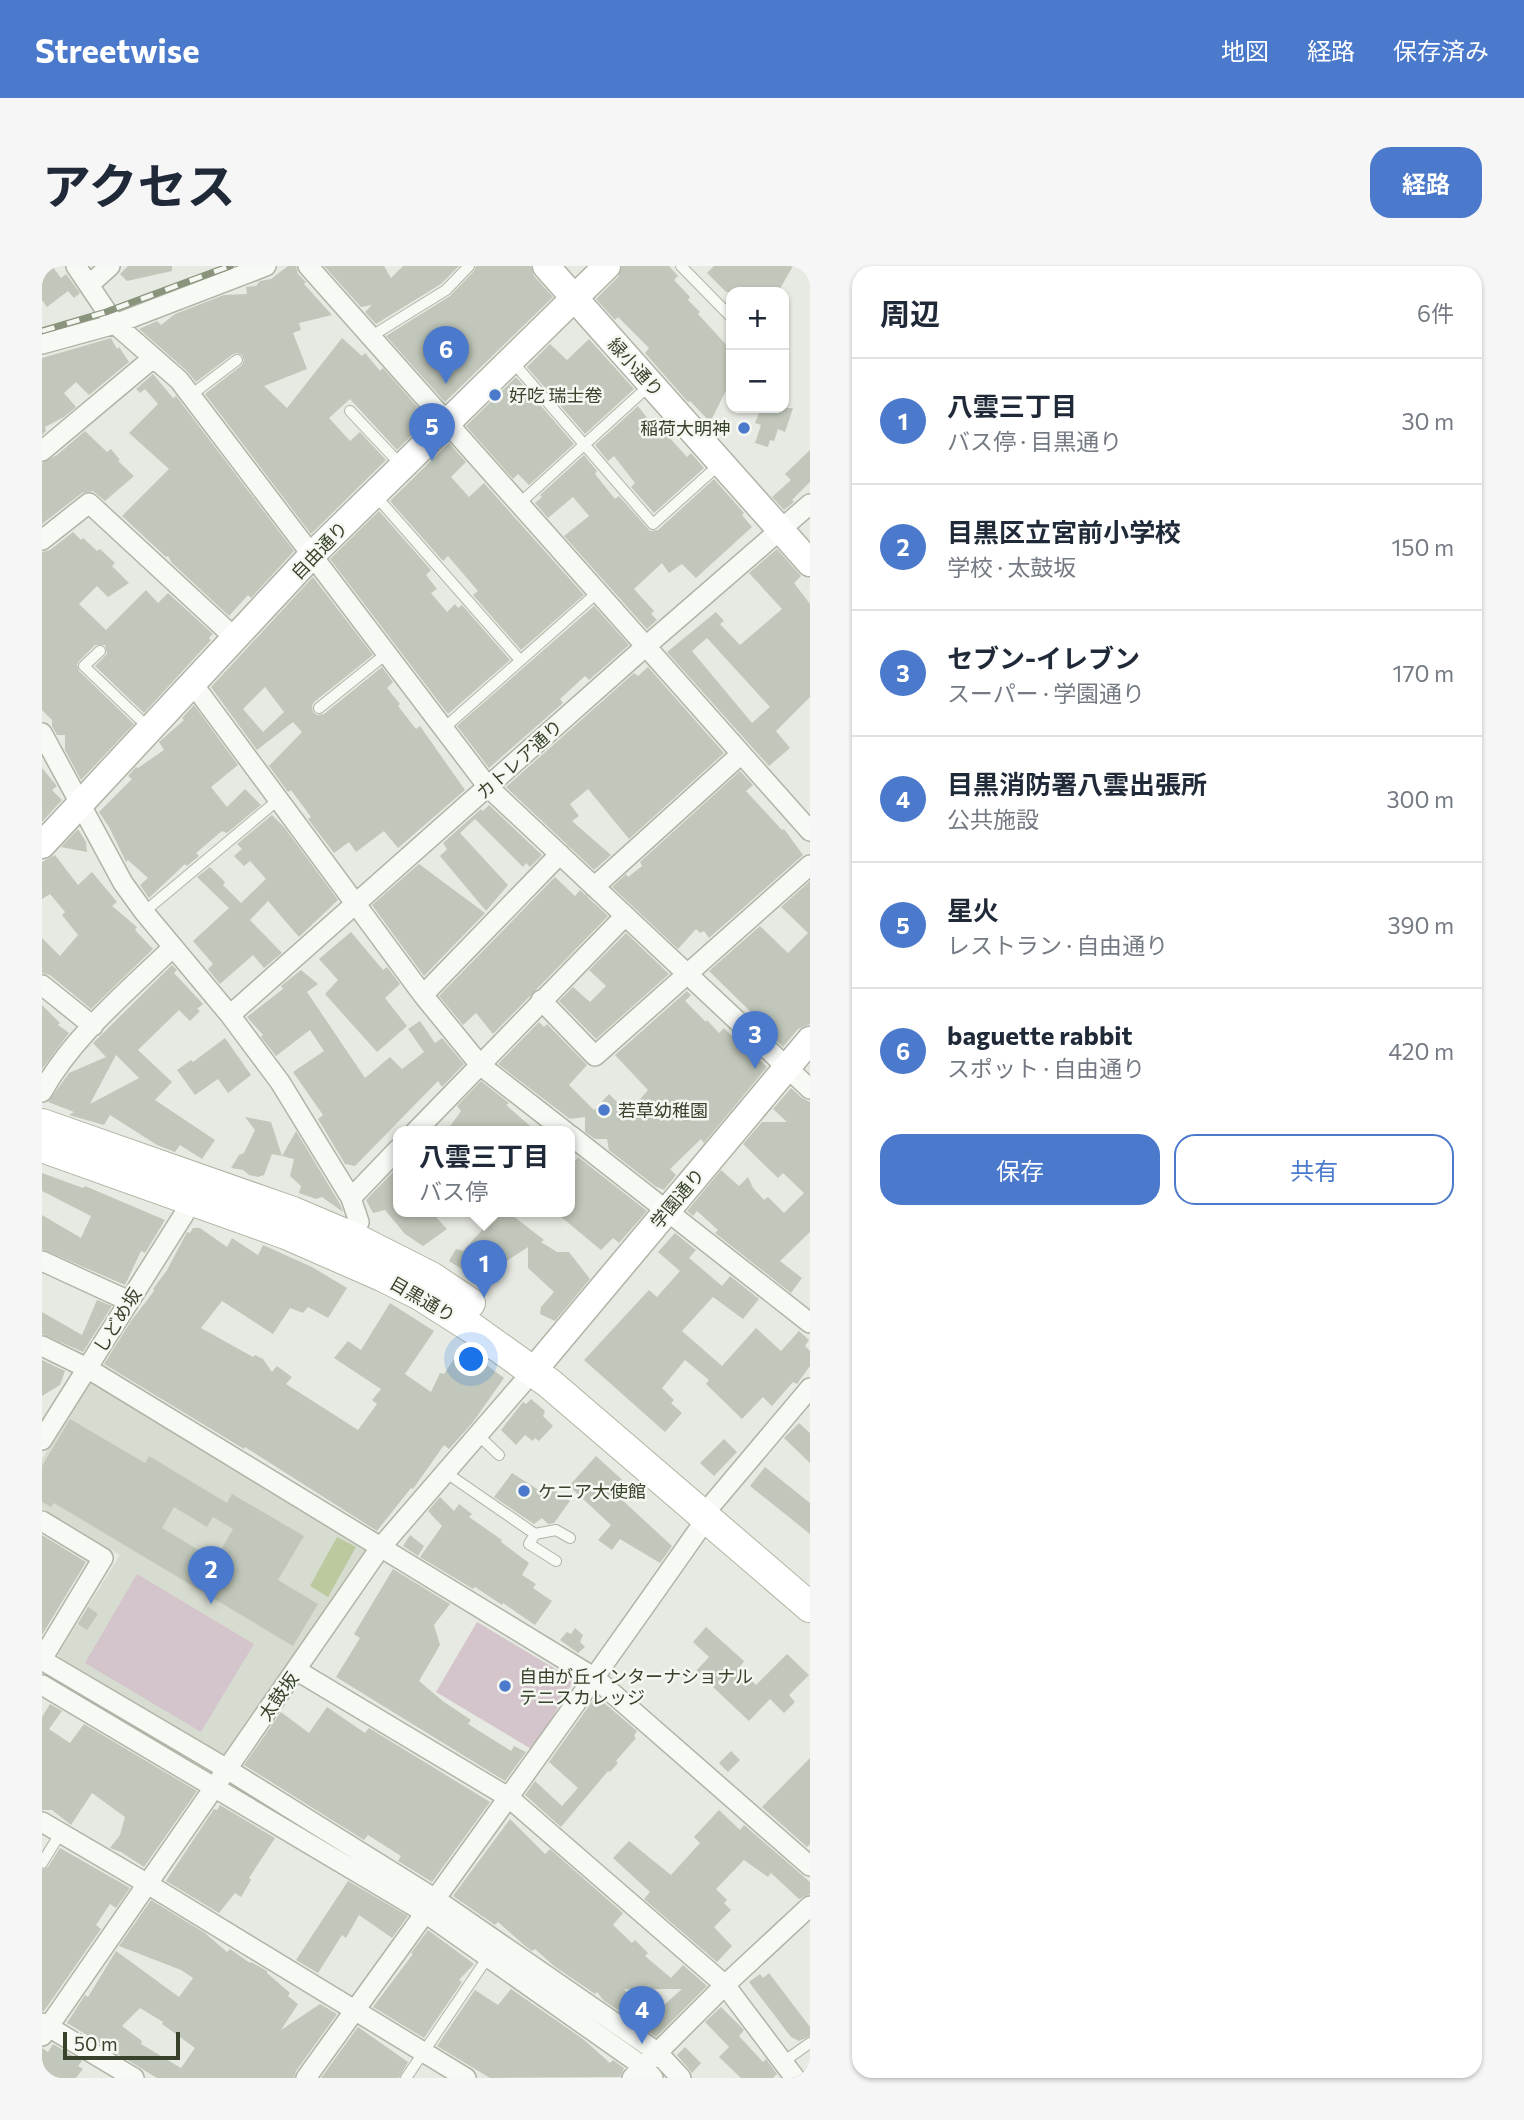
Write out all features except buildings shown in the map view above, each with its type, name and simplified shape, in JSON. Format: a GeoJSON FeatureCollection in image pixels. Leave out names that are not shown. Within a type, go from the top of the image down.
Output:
{"type":"FeatureCollection","features":[{"type":"Feature","properties":{"kind":"main road","name":"緑小通り"},"geometry":{"type":"LineString","coordinates":[[546,266],[810,563]]}},
{"type":"Feature","properties":{"kind":"main road","name":"自由通り"},"geometry":{"type":"LineString","coordinates":[[42,845],[313,554],[607,266]]}},
{"type":"Feature","properties":{"kind":"main road","name":"学園通り"},"geometry":{"type":"LineString","coordinates":[[539,1363],[810,1040]]}},
{"type":"Feature","properties":{"kind":"main road","name":"目黒通り"},"geometry":{"type":"LineString","coordinates":[[42,1124],[293,1212],[352,1237],[430,1277],[539,1363],[710,1511],[810,1607]]}},
{"type":"Feature","properties":{"kind":"main road","name":"目黒通り"},"geometry":{"type":"LineString","coordinates":[[42,1147],[286,1234],[420,1295],[472,1328],[539,1363]]}},
{"type":"Feature","properties":{"kind":"main road","name":"目黒通り"},"geometry":{"type":"LineString","coordinates":[[710,1511],[810,1583]]}},
{"type":"Feature","properties":{"kind":"street"},"geometry":{"type":"LineString","coordinates":[[76,266],[115,324],[179,380],[191,395],[488,787],[810,1089]]}},
{"type":"Feature","properties":{"kind":"street"},"geometry":{"type":"LineString","coordinates":[[89,285],[110,266]]}},
{"type":"Feature","properties":{"kind":"street"},"geometry":{"type":"LineString","coordinates":[[42,344],[115,324],[266,266]]}},
{"type":"Feature","properties":{"kind":"street"},"geometry":{"type":"LineString","coordinates":[[308,266],[810,831]]}},
{"type":"Feature","properties":{"kind":"street"},"geometry":{"type":"LineString","coordinates":[[42,451],[153,358]]}},
{"type":"Feature","properties":{"kind":"street"},"geometry":{"type":"LineString","coordinates":[[42,540],[89,503],[235,638]]}},
{"type":"Feature","properties":{"kind":"street","name":"カトレア通り"},"geometry":{"type":"LineString","coordinates":[[230,1015],[645,647],[810,505]]}},
{"type":"Feature","properties":{"kind":"street"},"geometry":{"type":"LineString","coordinates":[[193,684],[423,995],[480,1065],[559,1126]]}},
{"type":"Feature","properties":{"kind":"street"},"geometry":{"type":"LineString","coordinates":[[42,733],[123,883],[230,1015],[280,1082],[351,1198],[359,1222],[352,1237]]}},
{"type":"Feature","properties":{"kind":"street"},"geometry":{"type":"LineString","coordinates":[[594,887],[740,755]]}},
{"type":"Feature","properties":{"kind":"street"},"geometry":{"type":"LineString","coordinates":[[423,995],[560,854]]}},
{"type":"Feature","properties":{"kind":"street"},"geometry":{"type":"LineString","coordinates":[[541,1000],[595,1056],[810,864]]}},
{"type":"Feature","properties":{"kind":"street"},"geometry":{"type":"LineString","coordinates":[[421,1126],[625,916]]}},
{"type":"Feature","properties":{"kind":"street"},"geometry":{"type":"LineString","coordinates":[[42,1092],[52,1075],[93,1026],[173,947]]}},
{"type":"Feature","properties":{"kind":"street"},"geometry":{"type":"LineString","coordinates":[[42,985],[93,1026]]}},
{"type":"Feature","properties":{"kind":"street"},"geometry":{"type":"LineString","coordinates":[[575,1139],[810,1323]]}},
{"type":"Feature","properties":{"kind":"street"},"geometry":{"type":"LineString","coordinates":[[351,1198],[393,1154]]}},
{"type":"Feature","properties":{"kind":"street","name":"しどめ坂"},"geometry":{"type":"LineString","coordinates":[[42,1440],[193,1200]]}},
{"type":"Feature","properties":{"kind":"street"},"geometry":{"type":"LineString","coordinates":[[42,1261],[129,1301]]}},
{"type":"Feature","properties":{"kind":"street"},"geometry":{"type":"LineString","coordinates":[[42,1346],[87,1368],[596,1678],[810,1866]]}},
{"type":"Feature","properties":{"kind":"street","name":"太鼓坂"},"geometry":{"type":"LineString","coordinates":[[44,2029],[380,1548],[539,1363]]}},
{"type":"Feature","properties":{"kind":"street"},"geometry":{"type":"LineString","coordinates":[[306,2078],[596,1678],[710,1511],[810,1388]]}},
{"type":"Feature","properties":{"kind":"street"},"geometry":{"type":"LineString","coordinates":[[42,1521],[103,1558],[42,1659],[227,1769],[429,1905],[657,2052],[681,2078]]}},
{"type":"Feature","properties":{"kind":"street"},"geometry":{"type":"LineString","coordinates":[[296,1670],[508,1797],[725,1985],[789,2070]]}},
{"type":"Feature","properties":{"kind":"street"},"geometry":{"type":"LineString","coordinates":[[42,1685],[214,1787],[429,1905],[488,1957],[643,2074],[657,2052],[810,1906]]}},
{"type":"Feature","properties":{"kind":"street"},"geometry":{"type":"LineString","coordinates":[[42,1822],[466,2078]]}},
{"type":"Feature","properties":{"kind":"street"},"geometry":{"type":"LineString","coordinates":[[44,2029],[134,2078]]}},
{"type":"Feature","properties":{"kind":"lane"},"geometry":{"type":"LineString","coordinates":[[370,337],[446,290],[469,266]]}},
{"type":"Feature","properties":{"kind":"lane"},"geometry":{"type":"LineString","coordinates":[[681,266],[726,312]]}},
{"type":"Feature","properties":{"kind":"lane"},"geometry":{"type":"LineString","coordinates":[[191,395],[237,360]]}},
{"type":"Feature","properties":{"kind":"lane"},"geometry":{"type":"LineString","coordinates":[[512,361],[653,524],[721,462]]}},
{"type":"Feature","properties":{"kind":"lane"},"geometry":{"type":"LineString","coordinates":[[520,503],[651,383]]}},
{"type":"Feature","properties":{"kind":"lane"},"geometry":{"type":"LineString","coordinates":[[349,411],[403,466]]}},
{"type":"Feature","properties":{"kind":"lane"},"geometry":{"type":"LineString","coordinates":[[374,494],[520,660]]}},
{"type":"Feature","properties":{"kind":"lane"},"geometry":{"type":"LineString","coordinates":[[443,729],[597,592]]}},
{"type":"Feature","properties":{"kind":"lane"},"geometry":{"type":"LineString","coordinates":[[100,651],[84,666],[151,729]]}},
{"type":"Feature","properties":{"kind":"lane"},"geometry":{"type":"LineString","coordinates":[[319,708],[386,654]]}},
{"type":"Feature","properties":{"kind":"lane"},"geometry":{"type":"LineString","coordinates":[[144,912],[278,800]]}},
{"type":"Feature","properties":{"kind":"lane"},"geometry":{"type":"LineString","coordinates":[[477,1434],[499,1455]]}},
{"type":"Feature","properties":{"kind":"lane"},"geometry":{"type":"LineString","coordinates":[[444,1471],[535,1534],[555,1530],[570,1538]]}},
{"type":"Feature","properties":{"kind":"lane"},"geometry":{"type":"LineString","coordinates":[[535,1534],[529,1545],[556,1561]]}},
{"type":"Feature","properties":{"kind":"lane"},"geometry":{"type":"LineString","coordinates":[[42,1863],[60,1834]]}},
{"type":"Feature","properties":{"kind":"lane"},"geometry":{"type":"LineString","coordinates":[[406,2078],[488,1957]]}},
{"type":"Feature","properties":{"kind":"lane"},"geometry":{"type":"LineString","coordinates":[[789,2070],[810,2043]]}},
{"type":"Feature","properties":{"kind":"shaded area"},"geometry":{"type":"Polygon","coordinates":[[[94,1381],[373,1550],[224,1759],[59,1659],[58,1654],[120,1555],[42,1508],[42,1459],[89,1383],[94,1381]]]}},
{"type":"Feature","properties":{"kind":"shaded area"},"geometry":{"type":"Polygon","coordinates":[[[337,1537],[356,1547],[328,1597],[310,1586],[337,1537]]]}},
{"type":"Feature","properties":{"kind":"shaded area"},"geometry":{"type":"Polygon","coordinates":[[[137,1574],[254,1644],[201,1732],[85,1663],[137,1574]]]}},
{"type":"Feature","properties":{"kind":"shaded area","name":"自由が丘インターナショナル テニスカレッジ"},"geometry":{"type":"Polygon","coordinates":[[[477,1622],[574,1680],[533,1750],[436,1692],[477,1622]]]}},
{"type":"Feature","properties":{"kind":"railway"},"geometry":{"type":"LineString","coordinates":[[42,331],[106,312],[230,266]]}},
{"type":"Feature","properties":{"kind":"place","name":"baguette rabbit"},"geometry":{"type":"Point","coordinates":[446,384]}},
{"type":"Feature","properties":{"kind":"place","name":"好吃 瑞士卷"},"geometry":{"type":"Point","coordinates":[495,395]}},
{"type":"Feature","properties":{"kind":"place","name":"稲荷大明神"},"geometry":{"type":"Point","coordinates":[744,428]}},
{"type":"Feature","properties":{"kind":"place","name":"星火"},"geometry":{"type":"Point","coordinates":[432,461]}},
{"type":"Feature","properties":{"kind":"place","name":"セブン-イレブン"},"geometry":{"type":"Point","coordinates":[755,1069]}},
{"type":"Feature","properties":{"kind":"place","name":"若草幼稚園"},"geometry":{"type":"Point","coordinates":[604,1110]}},
{"type":"Feature","properties":{"kind":"place","name":"八雲三丁目"},"geometry":{"type":"Point","coordinates":[484,1298]}},
{"type":"Feature","properties":{"kind":"place","name":"ケニア大使館"},"geometry":{"type":"Point","coordinates":[524,1491]}},
{"type":"Feature","properties":{"kind":"place","name":"目黒区立宮前小学校"},"geometry":{"type":"Point","coordinates":[211,1604]}},
{"type":"Feature","properties":{"kind":"place","name":"自由が丘インターナショナル テニスカレッジ"},"geometry":{"type":"Point","coordinates":[505,1686]}},
{"type":"Feature","properties":{"kind":"place","name":"目黒消防署八雲出張所"},"geometry":{"type":"Point","coordinates":[642,2044]}}]}
